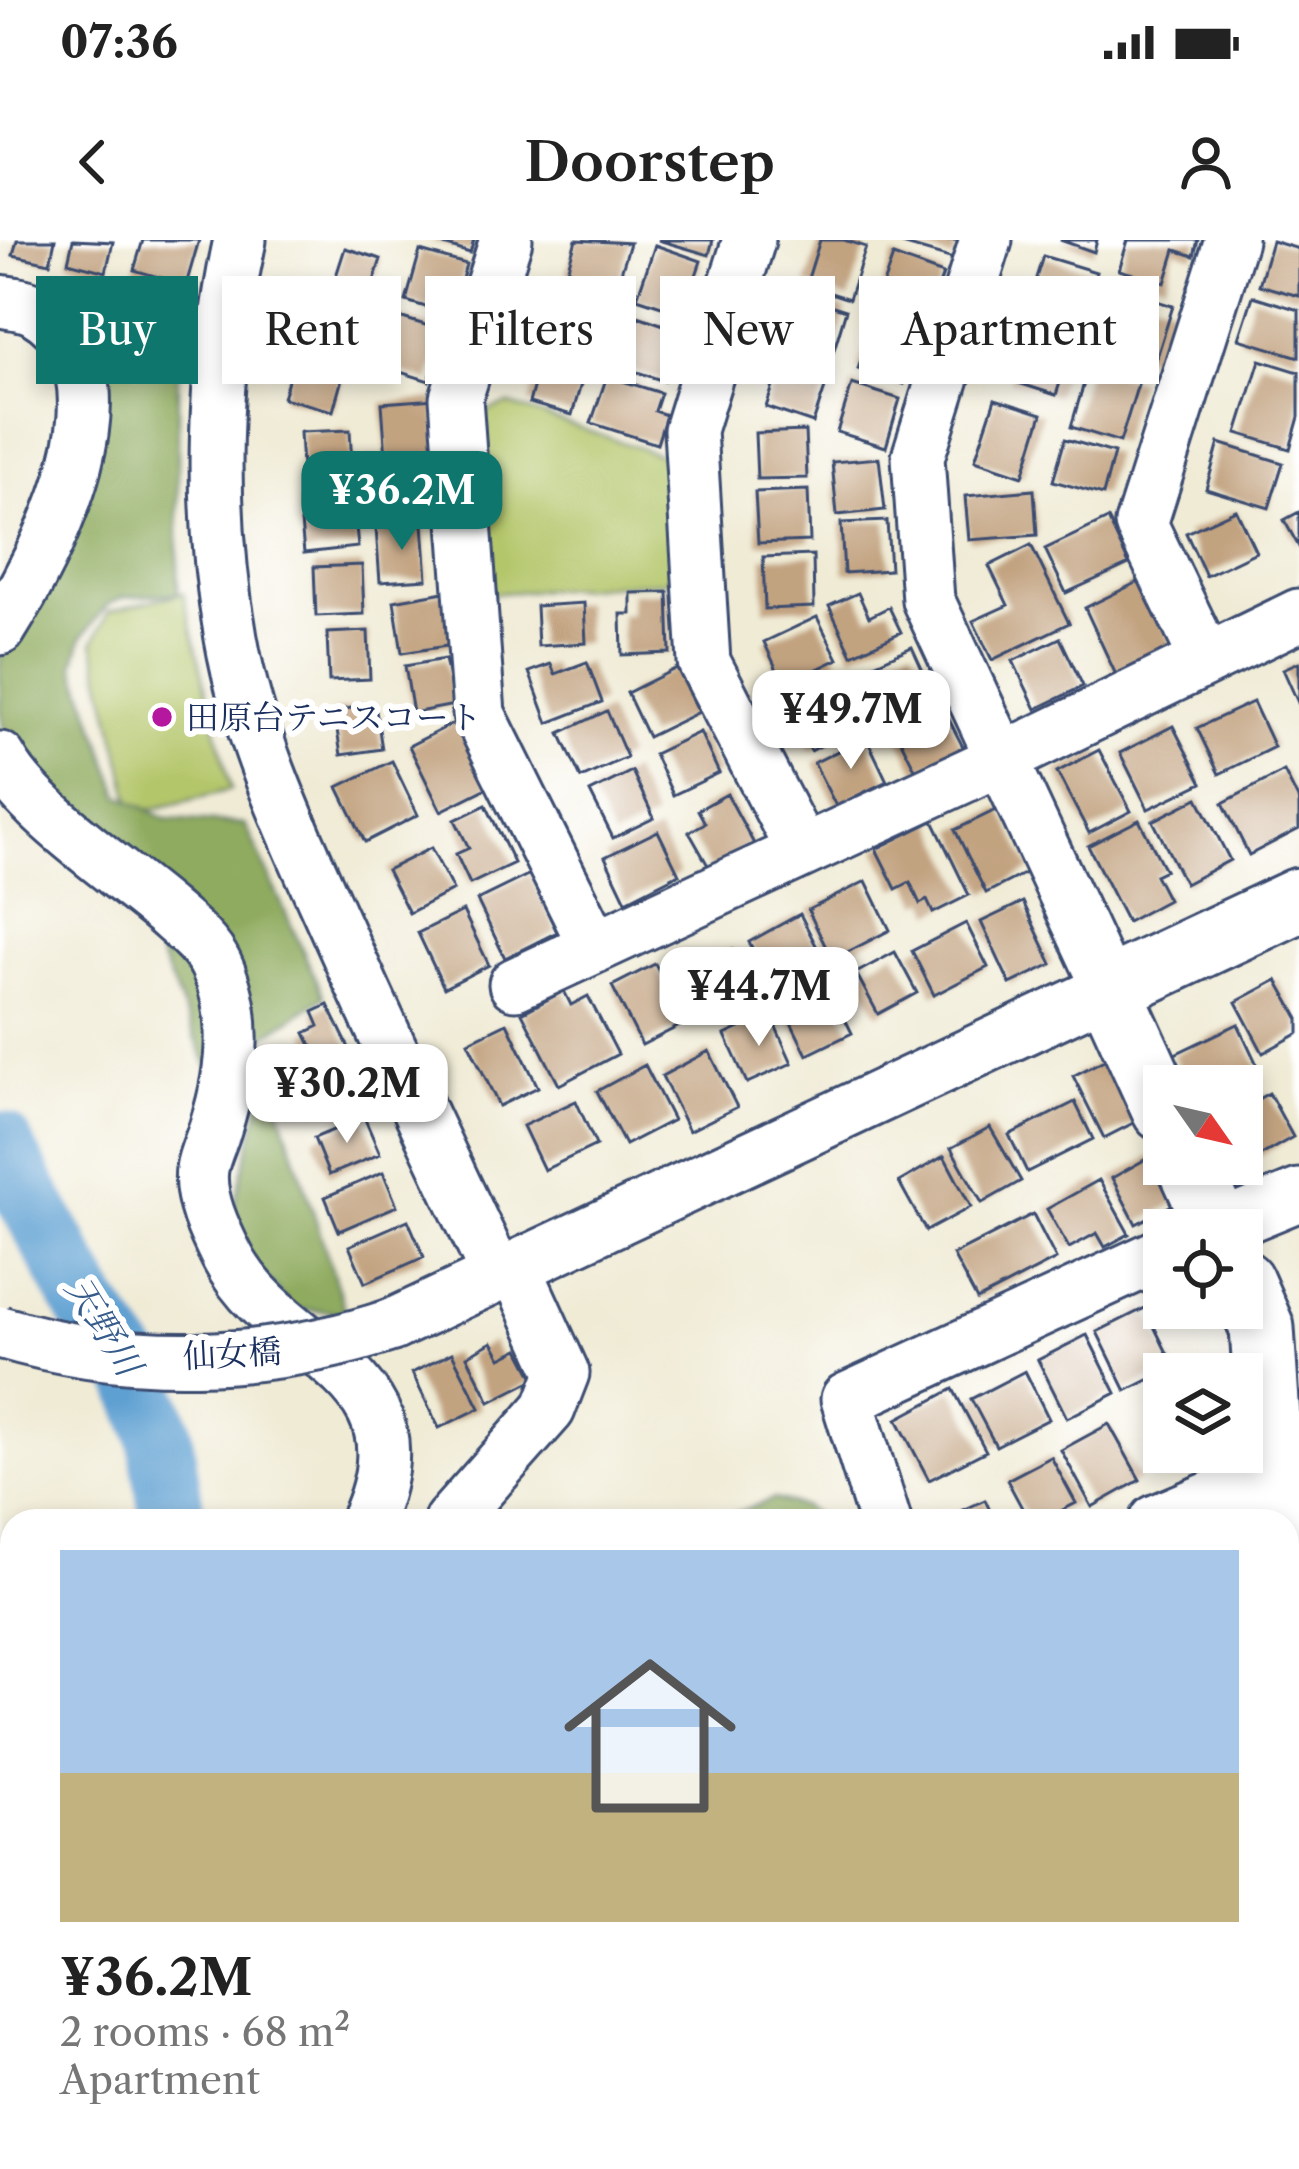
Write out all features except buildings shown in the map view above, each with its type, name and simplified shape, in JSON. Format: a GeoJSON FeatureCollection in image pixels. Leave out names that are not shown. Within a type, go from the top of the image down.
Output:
{"type":"FeatureCollection","features":[{"type":"Feature","properties":{"kind":"main road"},"geometry":{"type":"LineString","coordinates":[[1144,1065],[1109,989],[1299,900]]}},
{"type":"Feature","properties":{"kind":"main road"},"geometry":{"type":"LineString","coordinates":[[1262,1329],[1274,1496]]}},
{"type":"Feature","properties":{"kind":"street"},"geometry":{"type":"LineString","coordinates":[[240,240],[227,298],[218,424],[220,536],[231,639],[267,775],[506,1271],[563,1373],[549,1409],[461,1509]]}},
{"type":"Feature","properties":{"kind":"street"},"geometry":{"type":"LineString","coordinates":[[506,240],[456,398],[479,713],[595,947]]}},
{"type":"Feature","properties":{"kind":"street"},"geometry":{"type":"LineString","coordinates":[[749,240],[690,430],[704,662],[802,851]]}},
{"type":"Feature","properties":{"kind":"street"},"geometry":{"type":"LineString","coordinates":[[986,240],[918,457],[928,600],[1109,989]]}},
{"type":"Feature","properties":{"kind":"street"},"geometry":{"type":"LineString","coordinates":[[1206,660],[1142,524],[1232,240]]}},
{"type":"Feature","properties":{"kind":"street"},"geometry":{"type":"LineString","coordinates":[[0,301],[33,308],[54,324],[72,351],[84,390],[83,434],[69,486],[32,578],[0,629]]}},
{"type":"Feature","properties":{"kind":"street"},"geometry":{"type":"LineString","coordinates":[[515,984],[1002,759],[1299,615]]}},
{"type":"Feature","properties":{"kind":"street"},"geometry":{"type":"LineString","coordinates":[[0,758],[53,818],[192,934],[215,964],[228,1010],[232,1063],[201,1172],[208,1211],[229,1260],[251,1289],[359,1388],[379,1423],[383,1456],[371,1509]]}},
{"type":"Feature","properties":{"kind":"street","name":"仙女橋"},"geometry":{"type":"LineString","coordinates":[[0,1332],[51,1347],[125,1358],[212,1358],[338,1343],[392,1325],[1109,989]]}},
{"type":"Feature","properties":{"kind":"street"},"geometry":{"type":"LineString","coordinates":[[881,1509],[847,1399],[1143,1271]]}},
{"type":"Feature","properties":{"kind":"street"},"geometry":{"type":"LineString","coordinates":[[1213,1509],[1274,1496]]}},
{"type":"Feature","properties":{"kind":"green space"},"geometry":{"type":"Polygon","coordinates":[[[65,384],[178,384],[178,593],[121,598],[107,605],[82,637],[74,665],[120,795],[166,819],[245,824],[324,997],[210,1072],[114,849],[6,742],[0,715],[0,659],[80,506],[65,384]]]}},
{"type":"Feature","properties":{"kind":"green space"},"geometry":{"type":"Polygon","coordinates":[[[508,404],[670,458],[683,580],[489,594],[480,413],[508,404]]]}},
{"type":"Feature","properties":{"kind":"green space","name":"田原台テニスコート"},"geometry":{"type":"Polygon","coordinates":[[[183,593],[231,790],[134,814],[93,643],[109,611],[183,593]]]}},
{"type":"Feature","properties":{"kind":"green space"},"geometry":{"type":"Polygon","coordinates":[[[268,1072],[346,1313],[294,1309],[227,1234],[268,1072]]]}},
{"type":"Feature","properties":{"kind":"green space"},"geometry":{"type":"Polygon","coordinates":[[[773,1499],[807,1509],[747,1509],[773,1499]]]}},
{"type":"Feature","properties":{"kind":"waterway","name":"天野川"},"geometry":{"type":"LineString","coordinates":[[0,1144],[89,1308],[136,1372],[159,1431],[171,1509]]}},
{"type":"Feature","properties":{"kind":"place","name":"田原台テニスコート"},"geometry":{"type":"Point","coordinates":[162,717]}}]}
